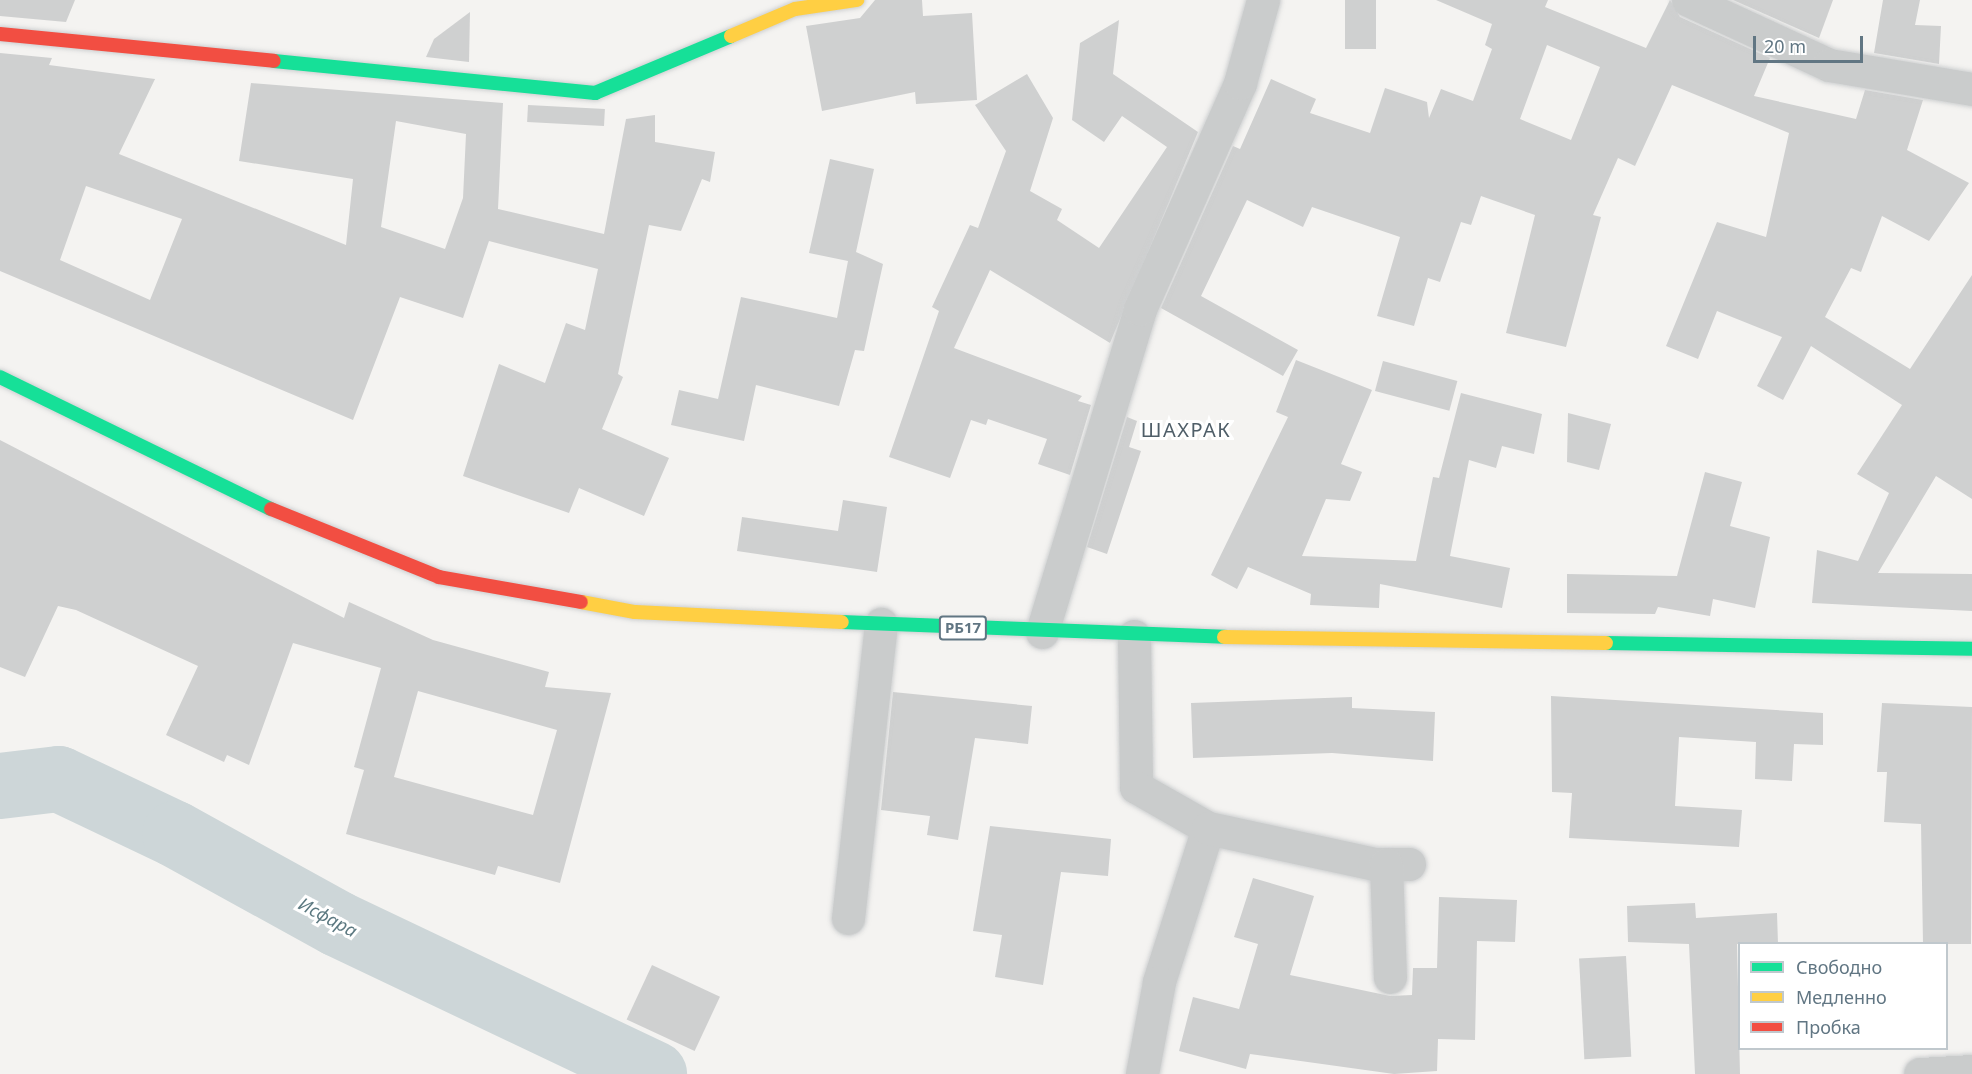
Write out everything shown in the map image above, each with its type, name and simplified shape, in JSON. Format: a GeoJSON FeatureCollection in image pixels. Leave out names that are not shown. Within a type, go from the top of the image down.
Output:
{"type":"FeatureCollection","features":[{"type":"Feature","properties":{"kind":"main road"},"geometry":{"type":"LineString","coordinates":[[0,34],[594,93],[795,9],[857,0]]}},
{"type":"Feature","properties":{"kind":"main road","name":"РБ17"},"geometry":{"type":"LineString","coordinates":[[0,377],[237,495],[439,577],[635,612],[1134,636],[1972,649]]}},
{"type":"Feature","properties":{"kind":"street"},"geometry":{"type":"LineString","coordinates":[[1042,632],[1140,309],[1240,83],[1263,0]]}},
{"type":"Feature","properties":{"kind":"street"},"geometry":{"type":"LineString","coordinates":[[1689,0],[1829,65],[1972,89]]}},
{"type":"Feature","properties":{"kind":"street"},"geometry":{"type":"LineString","coordinates":[[848,918],[881,624]]}},
{"type":"Feature","properties":{"kind":"street"},"geometry":{"type":"LineString","coordinates":[[1134,636],[1136,787],[1208,828],[1397,864],[1390,977]]}},
{"type":"Feature","properties":{"kind":"street"},"geometry":{"type":"LineString","coordinates":[[1142,1074],[1160,982],[1208,828]]}},
{"type":"Feature","properties":{"kind":"street"},"geometry":{"type":"LineString","coordinates":[[1920,1074],[1972,1071]]}},
{"type":"Feature","properties":{"kind":"building"},"geometry":{"type":"Polygon","coordinates":[[[0,0],[75,0],[66,22],[0,16],[0,0]]]}},
{"type":"Feature","properties":{"kind":"building"},"geometry":{"type":"Polygon","coordinates":[[[875,0],[922,0],[923,16],[972,13],[977,100],[916,104],[915,92],[822,111],[806,26],[860,18],[875,0]]]}},
{"type":"Feature","properties":{"kind":"building"},"geometry":{"type":"Polygon","coordinates":[[[1345,0],[1376,0],[1376,49],[1345,49],[1345,0]]]}},
{"type":"Feature","properties":{"kind":"building"},"geometry":{"type":"Polygon","coordinates":[[[1436,0],[1548,0],[1545,7],[1646,48],[1670,0],[1680,17],[1770,58],[1754,96],[1856,119],[1865,90],[1923,100],[1907,150],[1969,183],[1929,241],[1882,216],[1861,272],[1851,268],[1825,317],[1910,369],[1972,275],[1972,499],[1936,476],[1878,573],[1972,574],[1972,611],[1812,603],[1817,550],[1858,561],[1889,493],[1857,474],[1902,405],[1811,346],[1783,400],[1757,386],[1782,337],[1717,311],[1698,359],[1666,346],[1717,222],[1766,237],[1789,133],[1672,85],[1635,166],[1618,158],[1593,215],[1601,217],[1566,347],[1506,333],[1535,215],[1481,196],[1471,225],[1461,222],[1440,282],[1428,278],[1414,326],[1377,316],[1400,237],[1312,207],[1303,227],[1247,200],[1201,296],[1298,350],[1283,376],[1161,308],[1233,146],[1240,149],[1271,79],[1316,99],[1310,113],[1370,133],[1385,88],[1427,102],[1429,118],[1441,89],[1473,101],[1492,49],[1485,45],[1492,24],[1436,0]],[[1547,45],[1520,119],[1571,140],[1600,67],[1547,45]]]}},
{"type":"Feature","properties":{"kind":"building"},"geometry":{"type":"Polygon","coordinates":[[[1733,0],[1833,0],[1819,38],[1733,0]]]}},
{"type":"Feature","properties":{"kind":"building"},"geometry":{"type":"Polygon","coordinates":[[[1883,0],[1920,0],[1915,25],[1941,26],[1939,64],[1874,53],[1883,0]]]}},
{"type":"Feature","properties":{"kind":"building"},"geometry":{"type":"Polygon","coordinates":[[[470,12],[469,62],[426,57],[434,39],[470,12]]]}},
{"type":"Feature","properties":{"kind":"building"},"geometry":{"type":"Polygon","coordinates":[[[1119,20],[1113,74],[1198,132],[1110,343],[990,270],[954,348],[1082,396],[1078,401],[1091,405],[1070,475],[1038,464],[1047,439],[988,419],[986,425],[971,420],[950,478],[889,457],[939,311],[932,307],[970,225],[978,228],[1006,151],[975,105],[1027,74],[1053,118],[1030,191],[1062,209],[1057,220],[1099,248],[1167,147],[1122,116],[1104,142],[1072,120],[1080,43],[1119,20]]]}},
{"type":"Feature","properties":{"kind":"building"},"geometry":{"type":"Polygon","coordinates":[[[0,53],[52,58],[49,65],[155,79],[119,154],[346,245],[353,179],[239,161],[251,83],[503,103],[498,209],[604,234],[626,119],[655,115],[655,142],[715,152],[710,182],[702,179],[681,231],[649,225],[618,374],[623,377],[602,429],[669,458],[644,516],[579,488],[569,513],[463,476],[499,364],[545,383],[566,323],[585,330],[598,269],[489,241],[463,318],[400,297],[353,420],[0,271],[0,53]],[[396,121],[381,227],[445,249],[463,198],[466,134],[396,121]],[[86,186],[60,260],[150,300],[182,219],[86,186]]]}},
{"type":"Feature","properties":{"kind":"building"},"geometry":{"type":"Polygon","coordinates":[[[528,105],[605,109],[604,126],[527,122],[528,105]]]}},
{"type":"Feature","properties":{"kind":"building"},"geometry":{"type":"Polygon","coordinates":[[[830,159],[874,169],[856,252],[883,264],[864,351],[855,350],[839,406],[756,385],[744,441],[671,425],[679,390],[718,399],[741,297],[837,318],[848,261],[809,253],[830,159]]]}},
{"type":"Feature","properties":{"kind":"building"},"geometry":{"type":"Polygon","coordinates":[[[1296,360],[1372,390],[1341,464],[1362,472],[1350,501],[1326,499],[1302,556],[1416,561],[1433,477],[1439,478],[1461,393],[1542,414],[1534,454],[1502,446],[1496,468],[1469,460],[1450,556],[1510,568],[1502,608],[1380,584],[1379,608],[1310,605],[1311,594],[1248,567],[1237,589],[1211,575],[1288,417],[1276,412],[1296,360]]]}},
{"type":"Feature","properties":{"kind":"building"},"geometry":{"type":"Polygon","coordinates":[[[1383,361],[1457,381],[1449,411],[1375,391],[1383,361]]]}},
{"type":"Feature","properties":{"kind":"building"},"geometry":{"type":"Polygon","coordinates":[[[1568,413],[1611,424],[1599,470],[1567,462],[1568,413]]]}},
{"type":"Feature","properties":{"kind":"building"},"geometry":{"type":"Polygon","coordinates":[[[1127,417],[1137,421],[1129,447],[1141,451],[1107,554],[1087,547],[1127,417]]]}},
{"type":"Feature","properties":{"kind":"building"},"geometry":{"type":"Polygon","coordinates":[[[0,440],[344,618],[349,602],[433,640],[549,672],[545,687],[611,693],[560,883],[498,866],[495,875],[346,834],[364,770],[354,767],[381,668],[293,643],[249,765],[227,755],[224,762],[166,735],[198,666],[76,610],[58,606],[25,677],[0,667],[0,440]],[[418,691],[394,777],[533,815],[557,730],[418,691]]]}},
{"type":"Feature","properties":{"kind":"building"},"geometry":{"type":"Polygon","coordinates":[[[1705,472],[1742,482],[1730,526],[1770,537],[1755,608],[1713,599],[1710,616],[1658,607],[1655,614],[1567,613],[1567,574],[1677,576],[1705,472]]]}},
{"type":"Feature","properties":{"kind":"building"},"geometry":{"type":"Polygon","coordinates":[[[843,500],[887,507],[877,572],[737,551],[742,517],[838,531],[843,500]]]}},
{"type":"Feature","properties":{"kind":"building"},"geometry":{"type":"Polygon","coordinates":[[[893,692],[1032,706],[1028,744],[975,738],[958,840],[927,835],[930,816],[881,810],[893,692]]]}},
{"type":"Feature","properties":{"kind":"building"},"geometry":{"type":"Polygon","coordinates":[[[1551,696],[1823,713],[1823,745],[1794,744],[1792,781],[1755,779],[1756,742],[1679,737],[1675,806],[1742,810],[1739,847],[1569,838],[1572,793],[1552,792],[1551,696]]]}},
{"type":"Feature","properties":{"kind":"building"},"geometry":{"type":"Polygon","coordinates":[[[1352,697],[1352,708],[1435,712],[1433,761],[1332,753],[1193,758],[1191,703],[1352,697]]]}},
{"type":"Feature","properties":{"kind":"building"},"geometry":{"type":"Polygon","coordinates":[[[1882,703],[1972,707],[1971,944],[1923,942],[1921,824],[1884,822],[1887,772],[1877,772],[1882,703]]]}},
{"type":"Feature","properties":{"kind":"building"},"geometry":{"type":"Polygon","coordinates":[[[990,826],[1111,839],[1108,876],[1061,872],[1043,985],[995,977],[1002,935],[973,931],[990,826]]]}},
{"type":"Feature","properties":{"kind":"building"},"geometry":{"type":"Polygon","coordinates":[[[1253,878],[1314,896],[1290,975],[1390,996],[1412,995],[1413,968],[1437,968],[1439,897],[1517,900],[1515,942],[1477,941],[1475,1040],[1438,1039],[1437,1071],[1394,1074],[1250,1054],[1246,1069],[1179,1051],[1193,997],[1239,1009],[1258,944],[1234,937],[1253,878]]]}},
{"type":"Feature","properties":{"kind":"building"},"geometry":{"type":"Polygon","coordinates":[[[1695,903],[1696,918],[1777,913],[1778,942],[1738,942],[1737,944],[1740,1074],[1695,1074],[1689,944],[1628,942],[1627,906],[1695,903]]]}},
{"type":"Feature","properties":{"kind":"building"},"geometry":{"type":"Polygon","coordinates":[[[1626,956],[1631,1057],[1584,1059],[1579,958],[1626,956]]]}},
{"type":"Feature","properties":{"kind":"building"},"geometry":{"type":"Polygon","coordinates":[[[652,965],[720,997],[695,1051],[627,1019],[652,965]]]}},
{"type":"Feature","properties":{"kind":"waterway","name":"Исфара"},"geometry":{"type":"LineString","coordinates":[[0,786],[59,779],[175,834],[338,924],[654,1074]]}},
{"type":"Feature","properties":{"kind":"traffic: fast"},"geometry":{"type":"LineString","coordinates":[[274,61],[595,93],[731,36]]}},
{"type":"Feature","properties":{"kind":"traffic: fast"},"geometry":{"type":"LineString","coordinates":[[0,377],[271,509]]}},
{"type":"Feature","properties":{"kind":"traffic: fast"},"geometry":{"type":"LineString","coordinates":[[842,622],[1224,637]]}},
{"type":"Feature","properties":{"kind":"traffic: fast"},"geometry":{"type":"LineString","coordinates":[[1606,643],[1972,649]]}},
{"type":"Feature","properties":{"kind":"traffic: slow"},"geometry":{"type":"LineString","coordinates":[[731,36],[795,9],[857,0]]}},
{"type":"Feature","properties":{"kind":"traffic: slow"},"geometry":{"type":"LineString","coordinates":[[581,602],[635,612],[842,622]]}},
{"type":"Feature","properties":{"kind":"traffic: slow"},"geometry":{"type":"LineString","coordinates":[[1224,637],[1606,643]]}},
{"type":"Feature","properties":{"kind":"traffic: jam"},"geometry":{"type":"LineString","coordinates":[[0,34],[274,61]]}},
{"type":"Feature","properties":{"kind":"traffic: jam"},"geometry":{"type":"LineString","coordinates":[[271,509],[439,577],[581,602]]}},
{"type":"Feature","properties":{"kind":"district","name":"ШАХРАК"},"geometry":{"type":"Point","coordinates":[1186,429]}}]}
